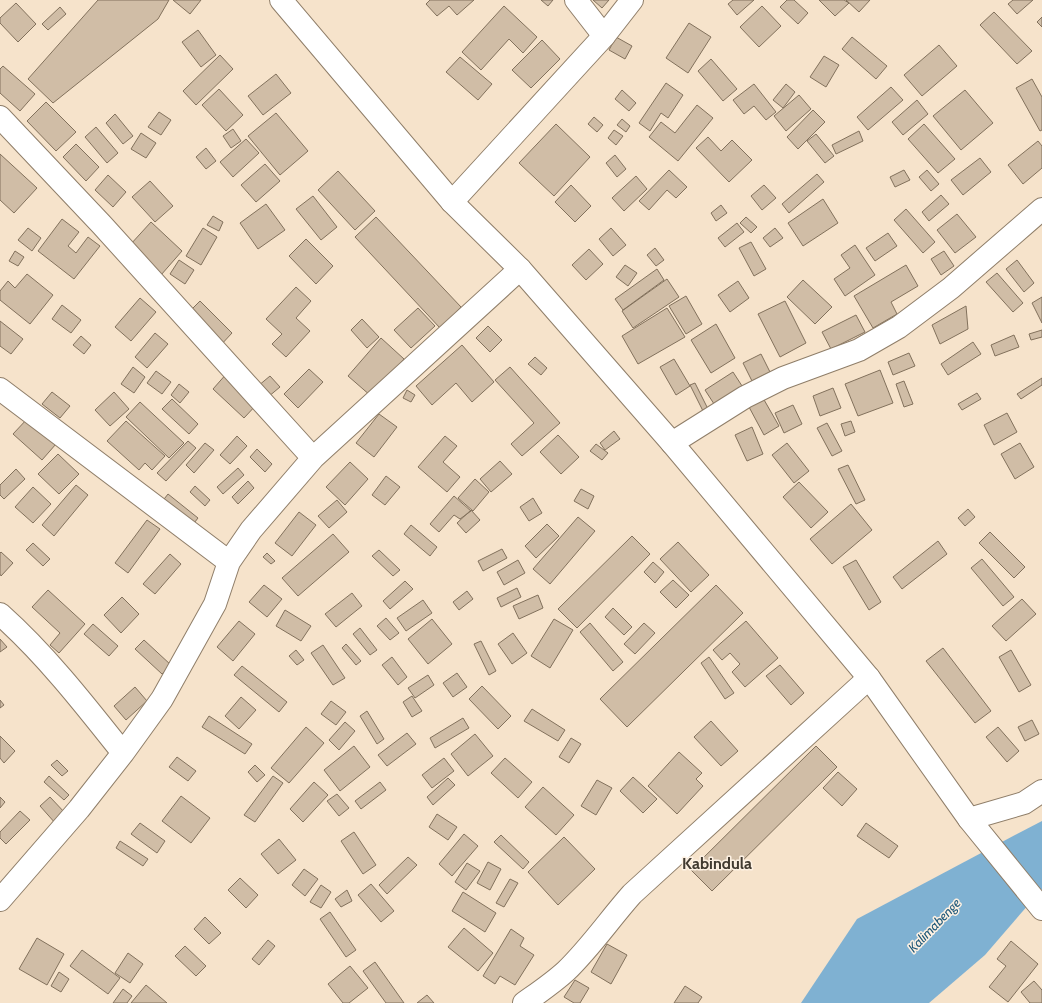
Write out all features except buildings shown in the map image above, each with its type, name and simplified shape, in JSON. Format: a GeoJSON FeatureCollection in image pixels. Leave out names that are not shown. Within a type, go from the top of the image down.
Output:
{"type":"FeatureCollection","features":[{"type":"Feature","properties":{"kind":"main road"},"geometry":{"type":"LineString","coordinates":[[281,0],[452,202],[520,269],[672,443],[869,678],[968,819],[1042,909]]}},
{"type":"Feature","properties":{"kind":"main road"},"geometry":{"type":"LineString","coordinates":[[576,0],[604,36]]}},
{"type":"Feature","properties":{"kind":"main road"},"geometry":{"type":"LineString","coordinates":[[452,202],[604,36],[632,0]]}},
{"type":"Feature","properties":{"kind":"main road"},"geometry":{"type":"LineString","coordinates":[[0,117],[102,225],[313,458]]}},
{"type":"Feature","properties":{"kind":"main road"},"geometry":{"type":"LineString","coordinates":[[672,443],[745,397],[783,378],[859,350],[899,327],[951,288],[1042,209]]}},
{"type":"Feature","properties":{"kind":"main road"},"geometry":{"type":"LineString","coordinates":[[2,895],[79,809],[123,753],[162,698],[215,604],[229,562],[251,530],[313,458],[520,269]]}},
{"type":"Feature","properties":{"kind":"main road"},"geometry":{"type":"LineString","coordinates":[[0,389],[229,562]]}},
{"type":"Feature","properties":{"kind":"main road"},"geometry":{"type":"LineString","coordinates":[[0,614],[19,632],[79,697],[123,753]]}},
{"type":"Feature","properties":{"kind":"main road"},"geometry":{"type":"LineString","coordinates":[[524,1003],[565,972],[592,943],[610,919],[632,894],[869,678]]}},
{"type":"Feature","properties":{"kind":"main road"},"geometry":{"type":"LineString","coordinates":[[968,819],[1024,803],[1042,791]]}},
{"type":"Feature","properties":{"kind":"water","name":"Kalimabenge"},"geometry":{"type":"Polygon","coordinates":[[[1042,821],[1042,889],[985,955],[929,1003],[801,1003],[857,919],[1042,821]]]}},
{"type":"Feature","properties":{"kind":"district","name":"Kabindula"},"geometry":{"type":"Point","coordinates":[717,863]}}]}
